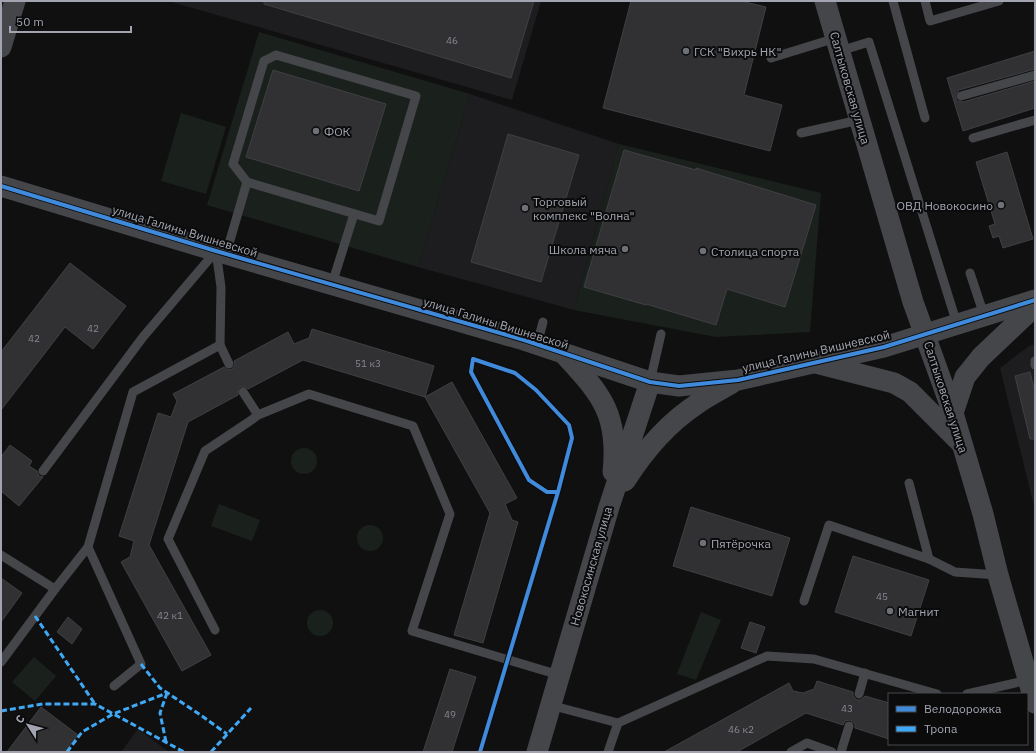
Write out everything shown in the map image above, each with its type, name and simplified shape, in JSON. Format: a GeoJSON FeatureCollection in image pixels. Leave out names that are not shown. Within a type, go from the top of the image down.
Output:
{"type":"FeatureCollection","features":[{"type":"Feature","properties":{"kind":"street"},"geometry":{"type":"LineString","coordinates":[[1,47],[15,1]]}},
{"type":"Feature","properties":{"kind":"street","name":"Салтыковская улица"},"geometry":{"type":"LineString","coordinates":[[824,1],[913,302],[953,413],[983,514],[998,575],[1035,704]]}},
{"type":"Feature","properties":{"kind":"street","name":"улица Галины Вишневской"},"geometry":{"type":"LineString","coordinates":[[1,186],[537,345],[650,382],[679,386],[738,380],[884,347],[1035,300]]}},
{"type":"Feature","properties":{"kind":"street"},"geometry":{"type":"LineString","coordinates":[[953,413],[965,377],[981,357],[1035,306]]}},
{"type":"Feature","properties":{"kind":"street"},"geometry":{"type":"LineString","coordinates":[[562,353],[584,376],[606,408],[613,431],[614,456],[609,507]]}},
{"type":"Feature","properties":{"kind":"street"},"geometry":{"type":"LineString","coordinates":[[814,363],[894,383],[905,389],[923,404],[962,444]]}},
{"type":"Feature","properties":{"kind":"street"},"geometry":{"type":"LineString","coordinates":[[609,507],[638,461],[655,440],[697,404],[738,380]]}},
{"type":"Feature","properties":{"kind":"street","name":"Новокосинская улица"},"geometry":{"type":"LineString","coordinates":[[537,752],[609,507],[650,382]]}},
{"type":"Feature","properties":{"kind":"lane"},"geometry":{"type":"LineString","coordinates":[[893,1],[925,118]]}},
{"type":"Feature","properties":{"kind":"lane"},"geometry":{"type":"LineString","coordinates":[[925,1],[930,21],[999,1]]}},
{"type":"Feature","properties":{"kind":"lane"},"geometry":{"type":"LineString","coordinates":[[771,58],[838,45],[869,42],[957,324]]}},
{"type":"Feature","properties":{"kind":"lane"},"geometry":{"type":"LineString","coordinates":[[276,55],[416,96],[379,221],[247,182],[233,164],[264,61],[276,55]]}},
{"type":"Feature","properties":{"kind":"lane"},"geometry":{"type":"LineString","coordinates":[[961,96],[1035,74]]}},
{"type":"Feature","properties":{"kind":"lane"},"geometry":{"type":"LineString","coordinates":[[801,133],[859,120]]}},
{"type":"Feature","properties":{"kind":"lane"},"geometry":{"type":"LineString","coordinates":[[973,138],[1035,120]]}},
{"type":"Feature","properties":{"kind":"lane"},"geometry":{"type":"LineString","coordinates":[[229,364],[220,345],[221,252],[247,182]]}},
{"type":"Feature","properties":{"kind":"lane"},"geometry":{"type":"LineString","coordinates":[[332,284],[354,214]]}},
{"type":"Feature","properties":{"kind":"lane"},"geometry":{"type":"LineString","coordinates":[[43,472],[143,337],[221,252]]}},
{"type":"Feature","properties":{"kind":"lane"},"geometry":{"type":"LineString","coordinates":[[970,273],[984,315]]}},
{"type":"Feature","properties":{"kind":"lane"},"geometry":{"type":"LineString","coordinates":[[537,345],[543,322]]}},
{"type":"Feature","properties":{"kind":"lane"},"geometry":{"type":"LineString","coordinates":[[650,382],[662,334]]}},
{"type":"Feature","properties":{"kind":"lane"},"geometry":{"type":"LineString","coordinates":[[1,662],[88,546],[133,392],[220,345]]}},
{"type":"Feature","properties":{"kind":"lane"},"geometry":{"type":"LineString","coordinates":[[243,392],[258,415]]}},
{"type":"Feature","properties":{"kind":"lane"},"geometry":{"type":"LineString","coordinates":[[215,630],[168,539],[205,451],[258,415],[309,394],[413,426],[450,514],[412,631],[559,675]]}},
{"type":"Feature","properties":{"kind":"lane"},"geometry":{"type":"LineString","coordinates":[[909,483],[928,559]]}},
{"type":"Feature","properties":{"kind":"lane"},"geometry":{"type":"LineString","coordinates":[[804,601],[829,525],[928,559],[955,572],[998,575]]}},
{"type":"Feature","properties":{"kind":"lane"},"geometry":{"type":"LineString","coordinates":[[88,546],[140,664],[114,686]]}},
{"type":"Feature","properties":{"kind":"lane"},"geometry":{"type":"LineString","coordinates":[[3,559],[55,589]]}},
{"type":"Feature","properties":{"kind":"lane"},"geometry":{"type":"LineString","coordinates":[[550,705],[618,723],[767,656],[814,658],[934,693]]}},
{"type":"Feature","properties":{"kind":"lane"},"geometry":{"type":"LineString","coordinates":[[859,694],[865,673]]}},
{"type":"Feature","properties":{"kind":"lane"},"geometry":{"type":"LineString","coordinates":[[972,693],[1028,680]]}},
{"type":"Feature","properties":{"kind":"lane"},"geometry":{"type":"LineString","coordinates":[[608,752],[618,723]]}},
{"type":"Feature","properties":{"kind":"lane"},"geometry":{"type":"LineString","coordinates":[[841,752],[849,726]]}},
{"type":"Feature","properties":{"kind":"lane"},"geometry":{"type":"LineString","coordinates":[[791,752],[806,743],[832,752]]}},
{"type":"Feature","properties":{"kind":"shaded area"},"geometry":{"type":"Polygon","coordinates":[[[168,1],[541,1],[512,100],[168,1]]]}},
{"type":"Feature","properties":{"kind":"shaded area"},"geometry":{"type":"Polygon","coordinates":[[[259,32],[470,94],[418,267],[207,205],[259,32]]]}},
{"type":"Feature","properties":{"kind":"shaded area"},"geometry":{"type":"Polygon","coordinates":[[[470,94],[619,144],[574,310],[418,267],[470,94]]]}},
{"type":"Feature","properties":{"kind":"shaded area"},"geometry":{"type":"Polygon","coordinates":[[[181,113],[226,127],[206,194],[161,181],[181,113]]]}},
{"type":"Feature","properties":{"kind":"shaded area","name":"Столица спорта"},"geometry":{"type":"Polygon","coordinates":[[[619,144],[821,193],[810,332],[716,337],[574,310],[619,144]]]}},
{"type":"Feature","properties":{"kind":"shaded area"},"geometry":{"type":"Polygon","coordinates":[[[1035,344],[1035,510],[1000,368],[1029,346],[1035,344]]]}},
{"type":"Feature","properties":{"kind":"shaded area"},"geometry":{"type":"Polygon","coordinates":[[[304,448],[313,452],[317,461],[313,470],[304,474],[295,470],[291,461],[295,452],[304,448]]]}},
{"type":"Feature","properties":{"kind":"shaded area"},"geometry":{"type":"Polygon","coordinates":[[[219,504],[260,520],[252,541],[211,526],[219,504]]]}},
{"type":"Feature","properties":{"kind":"shaded area"},"geometry":{"type":"Polygon","coordinates":[[[370,525],[379,529],[383,538],[379,547],[370,551],[361,547],[357,538],[361,529],[370,525]]]}},
{"type":"Feature","properties":{"kind":"shaded area"},"geometry":{"type":"Polygon","coordinates":[[[320,610],[329,614],[333,623],[329,632],[320,636],[311,632],[307,623],[311,614],[320,610]]]}},
{"type":"Feature","properties":{"kind":"shaded area"},"geometry":{"type":"Polygon","coordinates":[[[701,612],[721,620],[696,680],[677,674],[701,612]]]}},
{"type":"Feature","properties":{"kind":"shaded area"},"geometry":{"type":"Polygon","coordinates":[[[34,657],[56,676],[35,701],[12,682],[34,657]]]}},
{"type":"Feature","properties":{"kind":"shaded area"},"geometry":{"type":"Polygon","coordinates":[[[138,729],[169,752],[121,752],[138,729]]]}},
{"type":"Feature","properties":{"kind":"building"},"geometry":{"type":"Polygon","coordinates":[[[264,1],[534,1],[511,78],[264,4],[264,1]]]}},
{"type":"Feature","properties":{"kind":"building","name":"ГСК \"Вихрь НК\""},"geometry":{"type":"Polygon","coordinates":[[[631,1],[741,1],[766,7],[744,95],[782,105],[770,151],[603,108],[631,1]]]}},
{"type":"Feature","properties":{"kind":"building"},"geometry":{"type":"Polygon","coordinates":[[[1035,51],[1035,69],[959,90],[955,95],[957,101],[963,102],[1035,81],[1035,108],[963,131],[947,78],[1035,51]]]}},
{"type":"Feature","properties":{"kind":"building","name":"ФОК"},"geometry":{"type":"Polygon","coordinates":[[[273,70],[386,104],[359,191],[246,157],[273,70]]]}},
{"type":"Feature","properties":{"kind":"building","name":"Торговый комплекс \"Волна\""},"geometry":{"type":"Polygon","coordinates":[[[508,134],[579,155],[541,282],[471,262],[508,134]]]}},
{"type":"Feature","properties":{"kind":"building","name":"Столица спорта"},"geometry":{"type":"Polygon","coordinates":[[[624,150],[696,170],[696,168],[816,205],[785,307],[727,289],[716,325],[584,287],[624,150]]]}},
{"type":"Feature","properties":{"kind":"building"},"geometry":{"type":"Polygon","coordinates":[[[1007,152],[1033,239],[1003,248],[999,236],[993,238],[989,226],[995,224],[976,162],[1007,152]]]}},
{"type":"Feature","properties":{"kind":"building"},"geometry":{"type":"Polygon","coordinates":[[[70,263],[126,306],[93,349],[65,327],[1,410],[1,352],[70,263]]]}},
{"type":"Feature","properties":{"kind":"building"},"geometry":{"type":"Polygon","coordinates":[[[312,329],[434,366],[425,397],[303,360],[248,389],[245,387],[240,387],[238,390],[238,395],[188,422],[149,545],[211,655],[182,671],[121,562],[130,557],[134,541],[119,536],[158,413],[171,417],[177,401],[173,394],[224,367],[228,370],[232,369],[235,365],[234,361],[288,332],[294,344],[309,338],[312,329]]]}},
{"type":"Feature","properties":{"kind":"building"},"geometry":{"type":"Polygon","coordinates":[[[1030,372],[1035,393],[1035,439],[1030,439],[1015,376],[1030,372]]]}},
{"type":"Feature","properties":{"kind":"building"},"geometry":{"type":"Polygon","coordinates":[[[452,382],[517,498],[505,504],[512,520],[518,522],[483,643],[454,635],[490,513],[425,397],[452,382]]]}},
{"type":"Feature","properties":{"kind":"building"},"geometry":{"type":"Polygon","coordinates":[[[10,445],[32,461],[29,466],[37,471],[39,476],[43,477],[19,506],[1,491],[1,457],[10,445]]]}},
{"type":"Feature","properties":{"kind":"building"},"geometry":{"type":"Polygon","coordinates":[[[691,507],[790,538],[772,596],[673,566],[691,507]]]}},
{"type":"Feature","properties":{"kind":"building"},"geometry":{"type":"Polygon","coordinates":[[[853,556],[929,580],[911,636],[835,612],[853,556]]]}},
{"type":"Feature","properties":{"kind":"building"},"geometry":{"type":"Polygon","coordinates":[[[1,578],[22,593],[1,622],[1,578]]]}},
{"type":"Feature","properties":{"kind":"building"},"geometry":{"type":"Polygon","coordinates":[[[68,617],[82,629],[72,644],[57,632],[68,617]]]}},
{"type":"Feature","properties":{"kind":"building"},"geometry":{"type":"Polygon","coordinates":[[[750,622],[765,627],[756,653],[741,648],[750,622]]]}},
{"type":"Feature","properties":{"kind":"building"},"geometry":{"type":"Polygon","coordinates":[[[450,669],[476,677],[452,752],[423,752],[450,669]]]}},
{"type":"Feature","properties":{"kind":"building"},"geometry":{"type":"Polygon","coordinates":[[[817,681],[853,692],[853,696],[857,700],[861,700],[865,696],[888,703],[888,739],[855,728],[855,724],[850,720],[845,721],[843,725],[806,713],[737,752],[664,752],[789,683],[793,691],[803,693],[814,689],[817,681]]]}},
{"type":"Feature","properties":{"kind":"building"},"geometry":{"type":"Polygon","coordinates":[[[41,707],[78,735],[65,752],[7,752],[41,707]]]}},
{"type":"Feature","properties":{"kind":"marked path"},"geometry":{"type":"LineString","coordinates":[[35,616],[95,704]]}},
{"type":"Feature","properties":{"kind":"marked path"},"geometry":{"type":"LineString","coordinates":[[141,664],[160,688],[227,734]]}},
{"type":"Feature","properties":{"kind":"marked path"},"geometry":{"type":"LineString","coordinates":[[166,742],[160,713],[167,693]]}},
{"type":"Feature","properties":{"kind":"marked path"},"geometry":{"type":"LineString","coordinates":[[67,752],[82,732],[113,714],[167,693]]}},
{"type":"Feature","properties":{"kind":"marked path"},"geometry":{"type":"LineString","coordinates":[[1,711],[43,704],[95,704],[184,752]]}},
{"type":"Feature","properties":{"kind":"marked path"},"geometry":{"type":"LineString","coordinates":[[211,752],[251,708]]}},
{"type":"Feature","properties":{"kind":"cycle path"},"geometry":{"type":"LineString","coordinates":[[1,186],[216,251],[524,340],[650,382],[679,386],[738,380],[884,347],[1035,300]]}},
{"type":"Feature","properties":{"kind":"cycle path"},"geometry":{"type":"LineString","coordinates":[[480,752],[558,492],[572,438],[569,425],[536,390],[515,373],[473,359],[471,372],[529,480],[547,492],[558,492]]}},
{"type":"Feature","properties":{"kind":"place","name":"ГСК \"Вихрь НК\""},"geometry":{"type":"Point","coordinates":[686,51]}},
{"type":"Feature","properties":{"kind":"place","name":"ФОК"},"geometry":{"type":"Point","coordinates":[316,131]}},
{"type":"Feature","properties":{"kind":"place","name":"ОВД Новокосино"},"geometry":{"type":"Point","coordinates":[1001,205]}},
{"type":"Feature","properties":{"kind":"place","name":"Торговый комплекс \"Волна\""},"geometry":{"type":"Point","coordinates":[525,208]}},
{"type":"Feature","properties":{"kind":"place","name":"Школа мяча"},"geometry":{"type":"Point","coordinates":[625,249]}},
{"type":"Feature","properties":{"kind":"place","name":"Столица спорта"},"geometry":{"type":"Point","coordinates":[703,251]}},
{"type":"Feature","properties":{"kind":"place","name":"Пятёрочка"},"geometry":{"type":"Point","coordinates":[703,543]}},
{"type":"Feature","properties":{"kind":"place","name":"Магнит"},"geometry":{"type":"Point","coordinates":[890,611]}}]}
